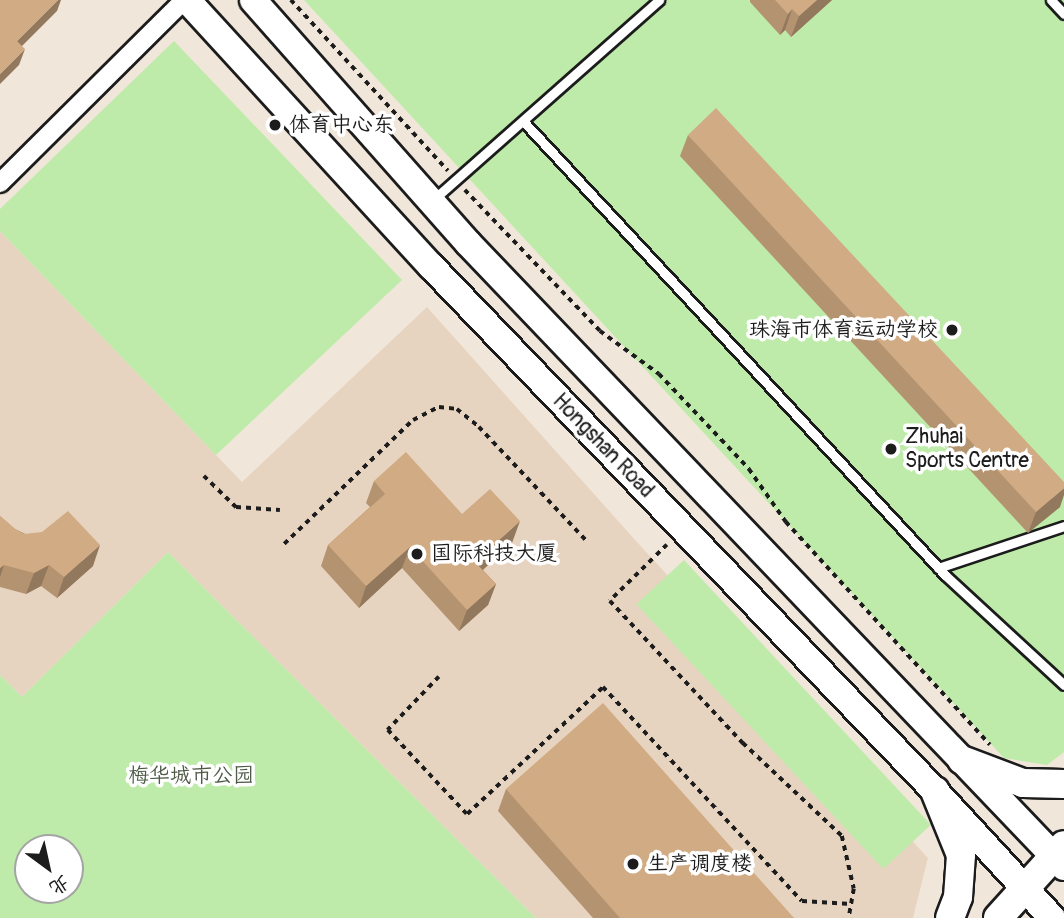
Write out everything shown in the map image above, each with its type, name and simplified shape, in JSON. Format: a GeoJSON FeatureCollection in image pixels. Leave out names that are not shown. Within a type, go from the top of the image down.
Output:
{"type":"FeatureCollection","features":[{"type":"Feature","properties":{"kind":"main road","name":"Hongshan Road"},"geometry":{"type":"LineString","coordinates":[[185,0],[425,260],[1026,886],[1052,918]]}},
{"type":"Feature","properties":{"kind":"main road","name":"Hongshan Road"},"geometry":{"type":"LineString","coordinates":[[253,0],[431,201],[962,760],[1061,856]]}},
{"type":"Feature","properties":{"kind":"main road"},"geometry":{"type":"LineString","coordinates":[[962,760],[1023,783],[1064,784]]}},
{"type":"Feature","properties":{"kind":"main road"},"geometry":{"type":"LineString","coordinates":[[935,791],[961,855],[958,897],[950,918]]}},
{"type":"Feature","properties":{"kind":"main road"},"geometry":{"type":"LineString","coordinates":[[998,918],[1026,886],[1061,856]]}},
{"type":"Feature","properties":{"kind":"street"},"geometry":{"type":"LineString","coordinates":[[0,183],[185,0]]}},
{"type":"Feature","properties":{"kind":"lane"},"geometry":{"type":"LineString","coordinates":[[431,201],[659,0]]}},
{"type":"Feature","properties":{"kind":"lane"},"geometry":{"type":"LineString","coordinates":[[1051,0],[1064,14]]}},
{"type":"Feature","properties":{"kind":"lane"},"geometry":{"type":"LineString","coordinates":[[523,121],[938,568],[1064,685]]}},
{"type":"Feature","properties":{"kind":"lane"},"geometry":{"type":"LineString","coordinates":[[938,568],[1064,526]]}},
{"type":"Feature","properties":{"kind":"path"},"geometry":{"type":"LineString","coordinates":[[291,0],[586,318],[659,374],[749,469],[786,522],[991,746]]}},
{"type":"Feature","properties":{"kind":"path"},"geometry":{"type":"LineString","coordinates":[[284,544],[413,420],[439,407],[457,409],[479,427],[586,540]]}},
{"type":"Feature","properties":{"kind":"path"},"geometry":{"type":"LineString","coordinates":[[204,476],[236,507],[280,510]]}},
{"type":"Feature","properties":{"kind":"path"},"geometry":{"type":"LineString","coordinates":[[683,529],[610,601],[743,743],[842,836],[854,888],[849,918]]}},
{"type":"Feature","properties":{"kind":"path"},"geometry":{"type":"LineString","coordinates":[[439,677],[388,730],[467,814],[603,687],[802,901],[851,904]]}},
{"type":"Feature","properties":{"kind":"shaded area"},"geometry":{"type":"Polygon","coordinates":[[[0,231],[242,482],[427,307],[636,541],[928,858],[913,918],[536,918],[168,552],[22,697],[0,675],[0,231]]]}},
{"type":"Feature","properties":{"kind":"green space","name":"Zhuhai Sports Centre"},"geometry":{"type":"Polygon","coordinates":[[[304,0],[1064,0],[1064,752],[1047,765],[1004,758],[304,0]]]}},
{"type":"Feature","properties":{"kind":"green space"},"geometry":{"type":"Polygon","coordinates":[[[174,41],[402,280],[216,455],[0,231],[0,209],[174,41]]]}},
{"type":"Feature","properties":{"kind":"green space","name":"梅华城市公园"},"geometry":{"type":"Polygon","coordinates":[[[168,552],[536,918],[0,918],[0,675],[22,697],[168,552]]]}},
{"type":"Feature","properties":{"kind":"green space"},"geometry":{"type":"Polygon","coordinates":[[[684,560],[931,825],[883,869],[636,604],[684,560]]]}},
{"type":"Feature","properties":{"kind":"building"},"geometry":{"type":"Polygon","coordinates":[[[0,0],[58,0],[17,41],[25,49],[0,74],[0,0]]]}},
{"type":"Feature","properties":{"kind":"building"},"geometry":{"type":"Polygon","coordinates":[[[775,0],[817,0],[799,16],[792,9],[788,14],[775,0]]]}},
{"type":"Feature","properties":{"kind":"building"},"geometry":{"type":"Polygon","coordinates":[[[716,108],[1064,482],[1064,488],[1036,512],[688,135],[716,108]]]}},
{"type":"Feature","properties":{"kind":"building","name":"国际科技大厦"},"geometry":{"type":"Polygon","coordinates":[[[406,452],[462,514],[490,489],[520,521],[475,562],[496,584],[467,610],[410,547],[366,586],[328,545],[385,494],[374,481],[406,452]]]}},
{"type":"Feature","properties":{"kind":"building"},"geometry":{"type":"Polygon","coordinates":[[[68,511],[100,545],[64,577],[49,565],[34,573],[4,565],[0,568],[0,516],[24,534],[42,532],[68,511]]]}},
{"type":"Feature","properties":{"kind":"building","name":"生产调度楼"},"geometry":{"type":"Polygon","coordinates":[[[603,703],[794,918],[620,918],[506,789],[603,703]]]}},
{"type":"Feature","properties":{"kind":"place","name":"体育中心东"},"geometry":{"type":"Point","coordinates":[275,125]}},
{"type":"Feature","properties":{"kind":"place","name":"珠海市体育运动学校"},"geometry":{"type":"Point","coordinates":[952,330]}},
{"type":"Feature","properties":{"kind":"place","name":"Zhuhai Sports Centre"},"geometry":{"type":"Point","coordinates":[891,449]}},
{"type":"Feature","properties":{"kind":"place","name":"国际科技大厦"},"geometry":{"type":"Point","coordinates":[417,554]}},
{"type":"Feature","properties":{"kind":"place","name":"生产调度楼"},"geometry":{"type":"Point","coordinates":[633,864]}}]}
